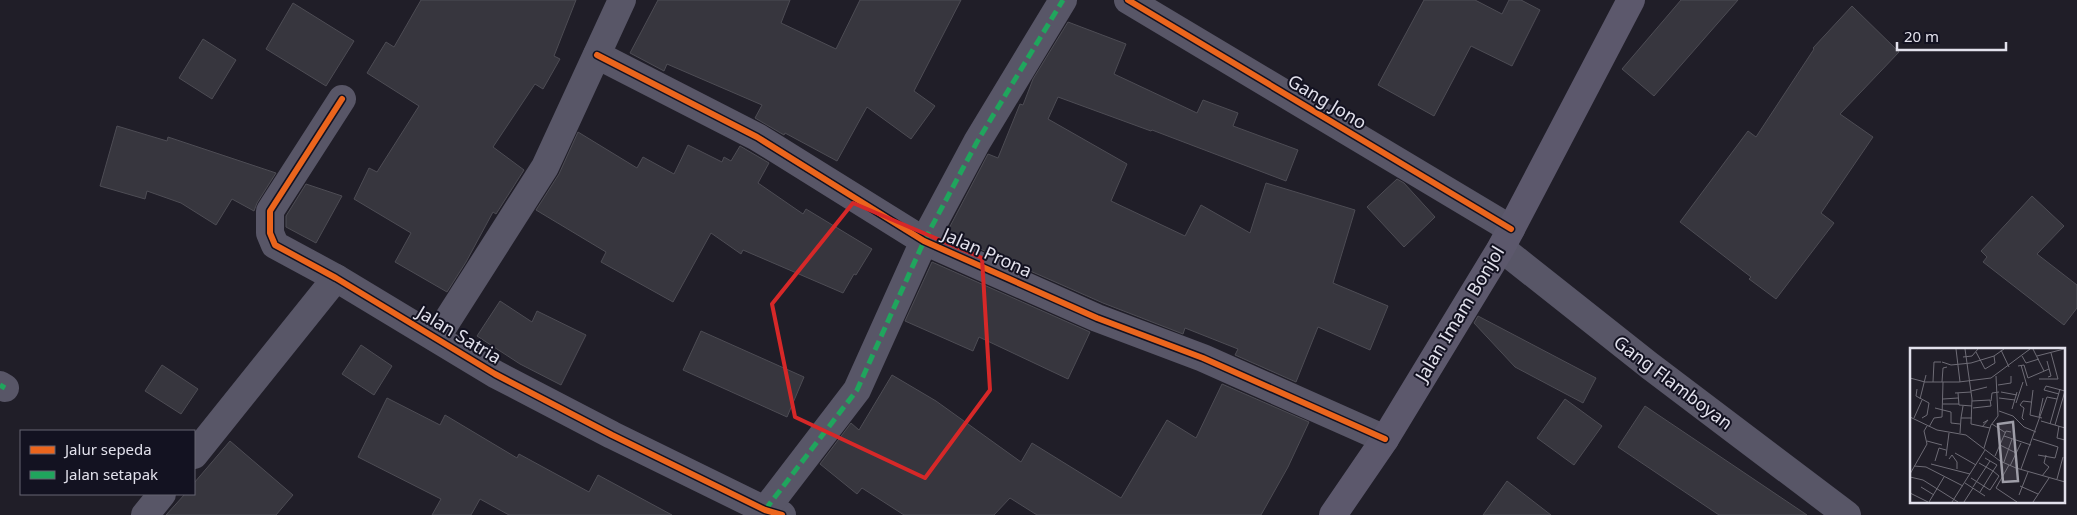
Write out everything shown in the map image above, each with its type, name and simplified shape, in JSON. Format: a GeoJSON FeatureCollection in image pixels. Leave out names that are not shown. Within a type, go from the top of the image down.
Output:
{"type":"FeatureCollection","features":[{"type":"Feature","properties":{"kind":"highway","name":"Jalan Imam Bonjol"},"geometry":{"type":"LineString","coordinates":[[1333,515],[1385,439],[1506,238],[1631,0]]}},
{"type":"Feature","properties":{"kind":"street"},"geometry":{"type":"LineString","coordinates":[[436,338],[544,168],[622,0]]}},
{"type":"Feature","properties":{"kind":"street"},"geometry":{"type":"LineString","coordinates":[[774,512],[857,390],[924,241],[977,142],[1063,0]]}},
{"type":"Feature","properties":{"kind":"street","name":"Gang Jono"},"geometry":{"type":"LineString","coordinates":[[1128,0],[1506,238]]}},
{"type":"Feature","properties":{"kind":"street","name":"Jalan Prona"},"geometry":{"type":"LineString","coordinates":[[597,55],[757,138],[924,241],[1097,318],[1203,358],[1385,439]]}},
{"type":"Feature","properties":{"kind":"street","name":"Jalan Satria"},"geometry":{"type":"LineString","coordinates":[[342,99],[270,212],[270,233],[275,245],[336,278],[503,379],[612,435],[774,512]]}},
{"type":"Feature","properties":{"kind":"street","name":"Gang Flamboyan"},"geometry":{"type":"LineString","coordinates":[[1506,238],[1650,366],[1846,515]]}},
{"type":"Feature","properties":{"kind":"street"},"geometry":{"type":"LineString","coordinates":[[195,454],[336,278]]}},
{"type":"Feature","properties":{"kind":"street"},"geometry":{"type":"LineString","coordinates":[[145,515],[161,495]]}},
{"type":"Feature","properties":{"kind":"highlighted area"},"geometry":{"type":"Polygon","coordinates":[[[853,203],[982,258],[990,390],[925,478],[795,417],[772,304],[853,203]]]}},
{"type":"Feature","properties":{"kind":"building"},"geometry":{"type":"Polygon","coordinates":[[[421,0],[576,0],[554,56],[560,59],[543,89],[535,84],[493,147],[524,170],[496,214],[493,212],[466,262],[447,292],[395,262],[411,233],[354,199],[369,168],[377,172],[419,106],[367,73],[386,42],[394,47],[421,0]]]}},
{"type":"Feature","properties":{"kind":"building"},"geometry":{"type":"Polygon","coordinates":[[[658,0],[790,0],[781,23],[836,49],[860,0],[961,0],[914,91],[935,106],[911,139],[867,107],[837,161],[785,133],[784,135],[755,118],[762,105],[667,64],[664,71],[630,53],[658,0]]]}},
{"type":"Feature","properties":{"kind":"building"},"geometry":{"type":"Polygon","coordinates":[[[1424,0],[1475,0],[1502,14],[1509,0],[1521,0],[1540,10],[1512,66],[1471,46],[1434,116],[1378,85],[1424,0]]]}},
{"type":"Feature","properties":{"kind":"building"},"geometry":{"type":"Polygon","coordinates":[[[1681,0],[1738,0],[1654,96],[1622,69],[1681,0]]]}},
{"type":"Feature","properties":{"kind":"building"},"geometry":{"type":"Polygon","coordinates":[[[293,3],[354,41],[326,86],[266,49],[293,3]]]}},
{"type":"Feature","properties":{"kind":"building"},"geometry":{"type":"Polygon","coordinates":[[[1852,6],[1899,52],[1840,114],[1873,137],[1821,213],[1834,223],[1776,299],[1749,279],[1751,277],[1680,222],[1748,131],[1756,137],[1813,48],[1852,6]]]}},
{"type":"Feature","properties":{"kind":"building"},"geometry":{"type":"Polygon","coordinates":[[[1068,22],[1126,44],[1114,74],[1197,113],[1203,100],[1238,113],[1233,126],[1298,150],[1286,181],[1152,130],[1058,97],[1048,119],[1127,164],[1111,201],[1185,236],[1201,205],[1250,233],[1266,183],[1355,210],[1333,283],[1388,306],[1370,350],[1318,327],[1296,382],[1235,355],[1238,349],[1185,328],[1183,334],[1103,303],[946,234],[988,154],[998,158],[1020,104],[1023,105],[1033,79],[1068,22]]]}},
{"type":"Feature","properties":{"kind":"building"},"geometry":{"type":"Polygon","coordinates":[[[203,39],[236,60],[212,99],[179,78],[203,39]]]}},
{"type":"Feature","properties":{"kind":"building"},"geometry":{"type":"Polygon","coordinates":[[[117,126],[167,141],[168,137],[276,173],[254,211],[232,199],[216,225],[181,203],[147,191],[145,199],[100,186],[117,126]]]}},
{"type":"Feature","properties":{"kind":"building"},"geometry":{"type":"Polygon","coordinates":[[[578,132],[637,168],[643,157],[674,174],[688,145],[722,162],[724,157],[731,161],[740,146],[769,163],[758,183],[803,214],[806,209],[872,249],[843,293],[743,250],[741,254],[711,233],[673,302],[601,262],[606,252],[536,210],[559,174],[578,132]]]}},
{"type":"Feature","properties":{"kind":"building"},"geometry":{"type":"Polygon","coordinates":[[[1397,179],[1404,183],[1435,217],[1404,247],[1367,207],[1397,179]]]}},
{"type":"Feature","properties":{"kind":"building"},"geometry":{"type":"Polygon","coordinates":[[[306,184],[342,196],[316,243],[286,227],[286,216],[306,184]]]}},
{"type":"Feature","properties":{"kind":"building"},"geometry":{"type":"Polygon","coordinates":[[[2032,196],[2064,226],[2037,254],[2077,285],[2077,308],[2064,325],[1983,262],[1987,257],[1981,251],[2032,196]]]}},
{"type":"Feature","properties":{"kind":"building"},"geometry":{"type":"Polygon","coordinates":[[[932,262],[1090,332],[1068,379],[979,337],[973,351],[905,321],[932,262]]]}},
{"type":"Feature","properties":{"kind":"building"},"geometry":{"type":"Polygon","coordinates":[[[500,301],[532,322],[537,311],[586,335],[561,385],[520,364],[477,336],[500,301]]]}},
{"type":"Feature","properties":{"kind":"building"},"geometry":{"type":"Polygon","coordinates":[[[1478,316],[1596,378],[1583,403],[1515,367],[1474,323],[1478,316]]]}},
{"type":"Feature","properties":{"kind":"building"},"geometry":{"type":"Polygon","coordinates":[[[701,331],[804,377],[787,417],[683,370],[701,331]]]}},
{"type":"Feature","properties":{"kind":"building"},"geometry":{"type":"Polygon","coordinates":[[[361,345],[392,366],[374,395],[342,374],[361,345]]]}},
{"type":"Feature","properties":{"kind":"building"},"geometry":{"type":"Polygon","coordinates":[[[162,365],[198,389],[181,414],[145,391],[162,365]]]}},
{"type":"Feature","properties":{"kind":"building"},"geometry":{"type":"Polygon","coordinates":[[[892,375],[936,401],[1021,462],[1032,443],[1121,498],[1167,420],[1196,438],[1222,384],[1309,422],[1288,467],[1261,515],[1037,515],[1010,498],[994,515],[904,515],[862,488],[857,494],[820,464],[851,423],[859,430],[892,375]]]}},
{"type":"Feature","properties":{"kind":"building"},"geometry":{"type":"Polygon","coordinates":[[[387,398],[440,425],[445,415],[517,458],[519,454],[589,492],[598,475],[672,515],[509,515],[480,499],[471,515],[432,515],[441,499],[358,457],[387,398]]]}},
{"type":"Feature","properties":{"kind":"building"},"geometry":{"type":"Polygon","coordinates":[[[1565,399],[1602,426],[1574,465],[1537,438],[1565,399]]]}},
{"type":"Feature","properties":{"kind":"building"},"geometry":{"type":"Polygon","coordinates":[[[1645,406],[1807,515],[1719,515],[1618,447],[1645,406]]]}},
{"type":"Feature","properties":{"kind":"building"},"geometry":{"type":"Polygon","coordinates":[[[230,441],[293,495],[276,515],[166,515],[184,495],[195,495],[195,482],[230,441]]]}},
{"type":"Feature","properties":{"kind":"building"},"geometry":{"type":"Polygon","coordinates":[[[1507,481],[1551,515],[1483,515],[1507,481]]]}},
{"type":"Feature","properties":{"kind":"marked path"},"geometry":{"type":"LineString","coordinates":[[765,510],[857,390],[924,241],[977,142],[1063,0]]}},
{"type":"Feature","properties":{"kind":"marked path"},"geometry":{"type":"LineString","coordinates":[[0,385],[5,388]]}},
{"type":"Feature","properties":{"kind":"cycle path"},"geometry":{"type":"LineString","coordinates":[[1128,0],[1511,229]]}},
{"type":"Feature","properties":{"kind":"cycle path"},"geometry":{"type":"LineString","coordinates":[[597,55],[757,137],[924,241],[1097,318],[1203,358],[1385,439]]}},
{"type":"Feature","properties":{"kind":"cycle path"},"geometry":{"type":"LineString","coordinates":[[342,99],[270,211],[270,233],[275,245],[336,278],[495,374],[612,435],[765,510],[782,515]]}}]}
